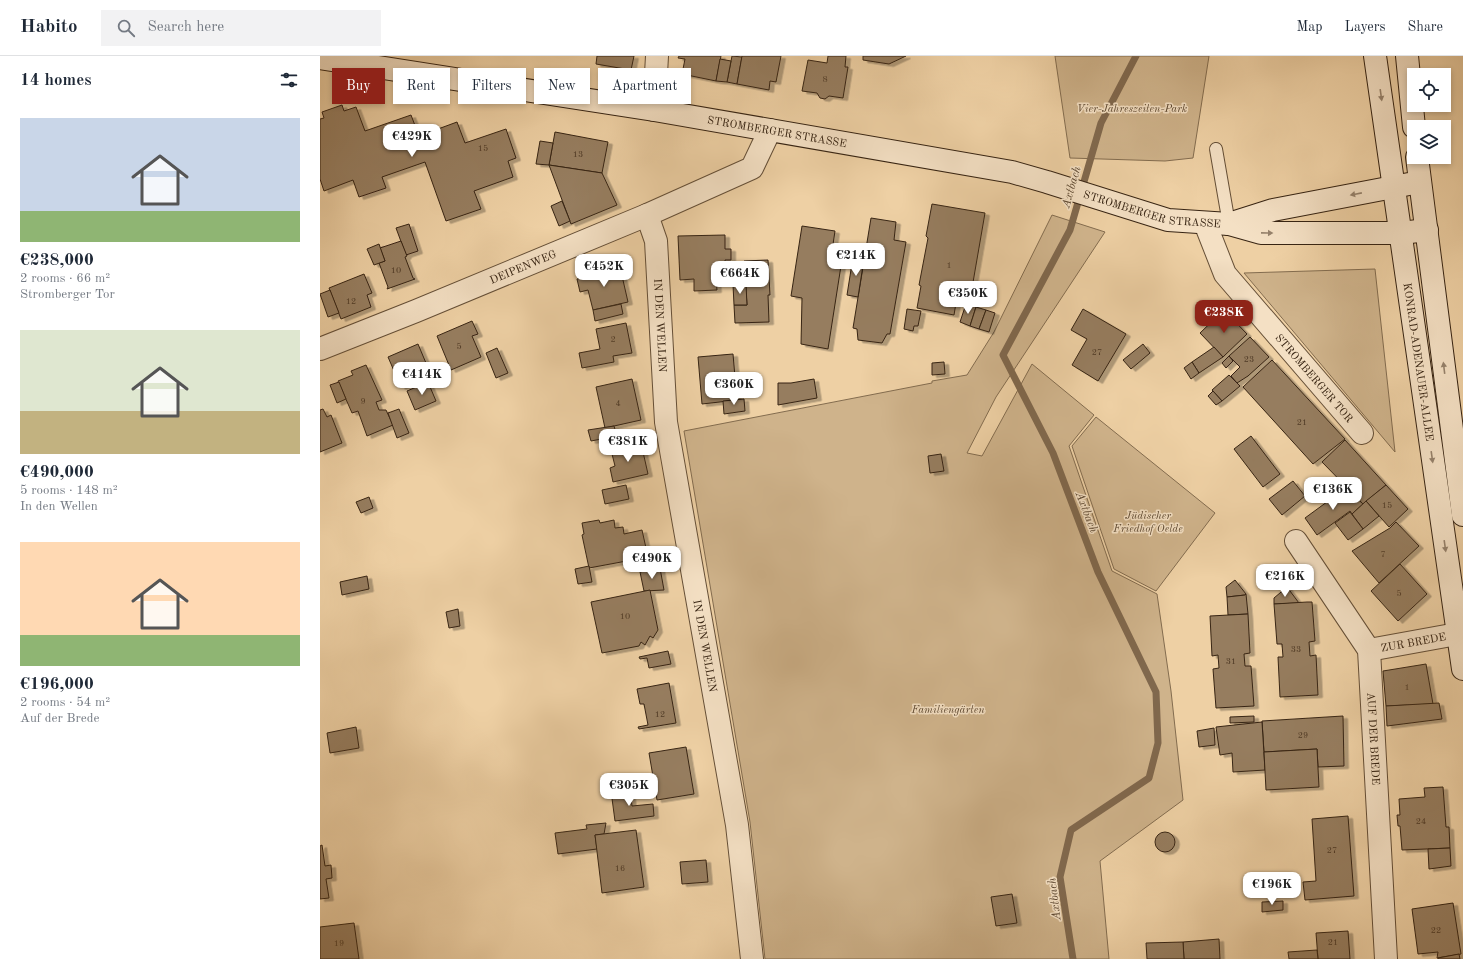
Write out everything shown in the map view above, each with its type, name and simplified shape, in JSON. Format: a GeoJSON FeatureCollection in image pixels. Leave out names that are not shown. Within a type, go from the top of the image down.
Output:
{"type":"FeatureCollection","features":[{"type":"Feature","properties":{"kind":"main road"},"geometry":{"type":"LineString","coordinates":[[654,110],[657,56]]}},
{"type":"Feature","properties":{"kind":"main road","name":"KONRAD-ADENAUER-ALLEE"},"geometry":{"type":"LineString","coordinates":[[1375,56],[1463,669]]}},
{"type":"Feature","properties":{"kind":"main road"},"geometry":{"type":"LineString","coordinates":[[1407,56],[1413,120]]}},
{"type":"Feature","properties":{"kind":"main road","name":"STROMBERGER STRASSE"},"geometry":{"type":"LineString","coordinates":[[320,58],[654,110],[1012,172],[1168,220],[1229,224],[1261,233],[1401,233],[1427,230]]}},
{"type":"Feature","properties":{"kind":"main road","name":"DEIPENWEG"},"geometry":{"type":"LineString","coordinates":[[320,349],[648,215],[752,168],[770,130]]}},
{"type":"Feature","properties":{"kind":"main road","name":"KONRAD-ADENAUER-ALLEE"},"geometry":{"type":"LineString","coordinates":[[1418,164],[1463,515]]}},
{"type":"Feature","properties":{"kind":"main road","name":"STROMBERGER STRASSE"},"geometry":{"type":"LineString","coordinates":[[1229,224],[1273,210],[1394,186],[1420,183]]}},
{"type":"Feature","properties":{"kind":"main road","name":"IN DEN WELLEN"},"geometry":{"type":"LineString","coordinates":[[648,215],[656,241],[666,422],[737,825],[752,959]]}},
{"type":"Feature","properties":{"kind":"main road","name":"STROMBERGER TOR"},"geometry":{"type":"LineString","coordinates":[[1205,223],[1225,274],[1362,433]]}},
{"type":"Feature","properties":{"kind":"main road"},"geometry":{"type":"LineString","coordinates":[[1296,541],[1369,650]]}},
{"type":"Feature","properties":{"kind":"main road","name":"ZUR BREDE"},"geometry":{"type":"LineString","coordinates":[[1369,650],[1457,634]]}},
{"type":"Feature","properties":{"kind":"main road","name":"AUF DER BREDE"},"geometry":{"type":"LineString","coordinates":[[1369,650],[1386,959]]}},
{"type":"Feature","properties":{"kind":"lane"},"geometry":{"type":"LineString","coordinates":[[1216,149],[1229,224]]}},
{"type":"Feature","properties":{"kind":"green space","name":"Vier-Jahreszeiten-Park"},"geometry":{"type":"Polygon","coordinates":[[[1055,56],[1209,56],[1193,158],[1165,161],[1070,158],[1055,56]]]}},
{"type":"Feature","properties":{"kind":"green space","name":"Familiengärten"},"geometry":{"type":"Polygon","coordinates":[[[1052,215],[1105,232],[996,397],[967,453],[982,456],[1032,364],[1094,415],[1069,446],[1112,571],[1157,594],[1171,691],[1183,800],[1100,861],[1109,959],[765,959],[750,822],[684,431],[967,375],[994,332],[1052,215]]]}},
{"type":"Feature","properties":{"kind":"green space"},"geometry":{"type":"Polygon","coordinates":[[[1375,269],[1395,452],[1244,273],[1375,269]]]}},
{"type":"Feature","properties":{"kind":"green space","name":"Jüdischer Friedhof Oelde"},"geometry":{"type":"Polygon","coordinates":[[[1096,417],[1215,513],[1156,591],[1114,569],[1072,446],[1096,417]]]}},
{"type":"Feature","properties":{"kind":"building"},"geometry":{"type":"Polygon","coordinates":[[[597,56],[634,56],[631,68],[619,68],[596,64],[597,56]]]}},
{"type":"Feature","properties":{"kind":"building"},"geometry":{"type":"Polygon","coordinates":[[[679,56],[721,56],[716,81],[691,76],[691,68],[683,68],[685,59],[678,58],[679,56]]]}},
{"type":"Feature","properties":{"kind":"building"},"geometry":{"type":"Polygon","coordinates":[[[732,56],[742,57],[737,84],[727,82],[732,56]]]}},
{"type":"Feature","properties":{"kind":"building"},"geometry":{"type":"Polygon","coordinates":[[[742,56],[781,56],[776,82],[770,81],[769,90],[737,84],[742,56]]]}},
{"type":"Feature","properties":{"kind":"building"},"geometry":{"type":"Polygon","coordinates":[[[828,56],[846,56],[845,67],[848,67],[843,98],[829,96],[825,99],[820,98],[817,93],[802,91],[808,60],[827,63],[828,56]]]}},
{"type":"Feature","properties":{"kind":"building"},"geometry":{"type":"Polygon","coordinates":[[[863,56],[906,56],[889,64],[863,60],[863,56]]]}},
{"type":"Feature","properties":{"kind":"building"},"geometry":{"type":"Polygon","coordinates":[[[720,59],[731,61],[727,82],[716,81],[720,59]]]}},
{"type":"Feature","properties":{"kind":"building"},"geometry":{"type":"Polygon","coordinates":[[[342,105],[344,111],[356,107],[365,131],[411,115],[419,136],[457,122],[465,143],[506,129],[516,158],[508,161],[513,177],[474,191],[481,209],[446,221],[425,162],[382,177],[386,188],[359,197],[353,180],[324,191],[320,179],[320,119],[324,118],[322,112],[342,105]]]}},
{"type":"Feature","properties":{"kind":"building"},"geometry":{"type":"Polygon","coordinates":[[[555,132],[608,142],[602,173],[549,165],[555,132]]]}},
{"type":"Feature","properties":{"kind":"building"},"geometry":{"type":"Polygon","coordinates":[[[540,141],[553,143],[549,165],[536,164],[540,141]]]}},
{"type":"Feature","properties":{"kind":"building"},"geometry":{"type":"Polygon","coordinates":[[[549,165],[602,173],[617,205],[571,224],[549,165]]]}},
{"type":"Feature","properties":{"kind":"building"},"geometry":{"type":"Polygon","coordinates":[[[562,201],[570,221],[559,226],[551,206],[562,201]]]}},
{"type":"Feature","properties":{"kind":"building"},"geometry":{"type":"Polygon","coordinates":[[[932,204],[985,213],[971,294],[958,291],[954,315],[917,308],[921,286],[919,285],[928,238],[926,236],[932,204]]]}},
{"type":"Feature","properties":{"kind":"building"},"geometry":{"type":"Polygon","coordinates":[[[871,218],[896,222],[894,240],[906,242],[890,334],[887,334],[882,343],[858,340],[857,329],[853,328],[871,218]]]}},
{"type":"Feature","properties":{"kind":"building"},"geometry":{"type":"Polygon","coordinates":[[[409,224],[418,251],[406,255],[396,228],[409,224]]]}},
{"type":"Feature","properties":{"kind":"building"},"geometry":{"type":"Polygon","coordinates":[[[802,226],[835,231],[832,251],[843,253],[828,349],[801,344],[802,298],[791,296],[802,226]]]}},
{"type":"Feature","properties":{"kind":"building"},"geometry":{"type":"Polygon","coordinates":[[[725,235],[725,249],[731,249],[731,260],[725,260],[726,278],[716,278],[717,290],[694,291],[694,279],[680,280],[678,236],[725,235]]]}},
{"type":"Feature","properties":{"kind":"building"},"geometry":{"type":"Polygon","coordinates":[[[401,241],[407,256],[405,257],[413,278],[415,279],[387,289],[388,287],[379,263],[385,261],[380,248],[401,241]]]}},
{"type":"Feature","properties":{"kind":"building"},"geometry":{"type":"Polygon","coordinates":[[[379,244],[385,261],[374,265],[367,249],[379,244]]]}},
{"type":"Feature","properties":{"kind":"building"},"geometry":{"type":"Polygon","coordinates":[[[853,257],[864,259],[858,297],[847,295],[853,257]]]}},
{"type":"Feature","properties":{"kind":"building"},"geometry":{"type":"Polygon","coordinates":[[[768,260],[770,295],[768,295],[769,322],[735,323],[734,305],[747,305],[744,261],[768,260]]]}},
{"type":"Feature","properties":{"kind":"building"},"geometry":{"type":"Polygon","coordinates":[[[620,267],[628,302],[593,310],[588,290],[580,292],[577,279],[586,277],[585,274],[620,267]]]}},
{"type":"Feature","properties":{"kind":"building"},"geometry":{"type":"Polygon","coordinates":[[[364,274],[372,293],[367,295],[371,307],[341,319],[329,288],[364,274]]]}},
{"type":"Feature","properties":{"kind":"building"},"geometry":{"type":"Polygon","coordinates":[[[733,285],[746,285],[747,305],[734,305],[733,285]]]}},
{"type":"Feature","properties":{"kind":"building"},"geometry":{"type":"Polygon","coordinates":[[[330,290],[339,313],[328,317],[320,294],[330,290]]]}},
{"type":"Feature","properties":{"kind":"building"},"geometry":{"type":"Polygon","coordinates":[[[621,304],[623,314],[595,321],[593,310],[621,304]]]}},
{"type":"Feature","properties":{"kind":"building"},"geometry":{"type":"Polygon","coordinates":[[[966,304],[976,307],[970,326],[960,322],[966,304]]]}},
{"type":"Feature","properties":{"kind":"building"},"geometry":{"type":"Polygon","coordinates":[[[976,307],[986,310],[979,329],[970,326],[976,307]]]}},
{"type":"Feature","properties":{"kind":"building"},"geometry":{"type":"Polygon","coordinates":[[[907,309],[921,311],[918,326],[914,326],[913,331],[904,329],[907,309]]]}},
{"type":"Feature","properties":{"kind":"building"},"geometry":{"type":"Polygon","coordinates":[[[1083,309],[1126,334],[1098,381],[1072,365],[1087,339],[1071,330],[1083,309]]]}},
{"type":"Feature","properties":{"kind":"building"},"geometry":{"type":"Polygon","coordinates":[[[986,310],[995,313],[989,332],[979,329],[986,310]]]}},
{"type":"Feature","properties":{"kind":"building"},"geometry":{"type":"Polygon","coordinates":[[[1224,310],[1247,334],[1223,357],[1200,333],[1224,310]]]}},
{"type":"Feature","properties":{"kind":"building"},"geometry":{"type":"Polygon","coordinates":[[[472,321],[478,334],[472,336],[481,357],[451,370],[437,336],[472,321]]]}},
{"type":"Feature","properties":{"kind":"building"},"geometry":{"type":"Polygon","coordinates":[[[626,323],[632,353],[613,356],[614,362],[582,368],[579,353],[600,349],[596,329],[626,323]]]}},
{"type":"Feature","properties":{"kind":"building"},"geometry":{"type":"Polygon","coordinates":[[[1250,337],[1269,357],[1248,376],[1237,383],[1231,376],[1240,367],[1229,356],[1250,337]]]}},
{"type":"Feature","properties":{"kind":"building"},"geometry":{"type":"Polygon","coordinates":[[[418,344],[431,375],[401,387],[388,357],[418,344]]]}},
{"type":"Feature","properties":{"kind":"building"},"geometry":{"type":"Polygon","coordinates":[[[1143,344],[1150,353],[1131,369],[1123,360],[1143,344]]]}},
{"type":"Feature","properties":{"kind":"building"},"geometry":{"type":"Polygon","coordinates":[[[1214,347],[1223,357],[1199,373],[1192,362],[1214,347]]]}},
{"type":"Feature","properties":{"kind":"building"},"geometry":{"type":"Polygon","coordinates":[[[497,348],[508,373],[496,378],[486,353],[497,348]]]}},
{"type":"Feature","properties":{"kind":"building"},"geometry":{"type":"Polygon","coordinates":[[[733,354],[737,400],[702,404],[698,357],[733,354]]]}},
{"type":"Feature","properties":{"kind":"building"},"geometry":{"type":"Polygon","coordinates":[[[1229,356],[1233,361],[1226,368],[1222,363],[1229,356]]]}},
{"type":"Feature","properties":{"kind":"building"},"geometry":{"type":"Polygon","coordinates":[[[1272,360],[1345,439],[1313,464],[1243,387],[1272,360]]]}},
{"type":"Feature","properties":{"kind":"building"},"geometry":{"type":"Polygon","coordinates":[[[944,362],[945,374],[932,375],[932,363],[944,362]]]}},
{"type":"Feature","properties":{"kind":"building"},"geometry":{"type":"Polygon","coordinates":[[[1192,362],[1199,373],[1191,379],[1184,368],[1192,362]]]}},
{"type":"Feature","properties":{"kind":"building"},"geometry":{"type":"Polygon","coordinates":[[[366,365],[382,400],[376,402],[379,410],[386,410],[393,425],[367,436],[358,411],[352,413],[338,381],[353,375],[351,371],[366,365]]]}},
{"type":"Feature","properties":{"kind":"building"},"geometry":{"type":"Polygon","coordinates":[[[1229,375],[1240,386],[1222,401],[1212,390],[1229,375]]]}},
{"type":"Feature","properties":{"kind":"building"},"geometry":{"type":"Polygon","coordinates":[[[632,379],[641,420],[605,428],[596,387],[632,379]]]}},
{"type":"Feature","properties":{"kind":"building"},"geometry":{"type":"Polygon","coordinates":[[[814,379],[817,398],[778,405],[778,383],[791,383],[814,379]]]}},
{"type":"Feature","properties":{"kind":"building"},"geometry":{"type":"Polygon","coordinates":[[[339,382],[346,399],[337,403],[330,385],[339,382]]]}},
{"type":"Feature","properties":{"kind":"building"},"geometry":{"type":"Polygon","coordinates":[[[428,382],[436,401],[415,410],[407,391],[428,382]]]}},
{"type":"Feature","properties":{"kind":"building"},"geometry":{"type":"Polygon","coordinates":[[[1213,391],[1222,401],[1216,405],[1208,396],[1213,391]]]}},
{"type":"Feature","properties":{"kind":"building"},"geometry":{"type":"Polygon","coordinates":[[[744,399],[745,411],[724,414],[723,401],[744,399]]]}},
{"type":"Feature","properties":{"kind":"building"},"geometry":{"type":"Polygon","coordinates":[[[323,409],[327,417],[331,415],[342,443],[320,452],[320,410],[323,409]]]}},
{"type":"Feature","properties":{"kind":"building"},"geometry":{"type":"Polygon","coordinates":[[[399,409],[409,433],[397,438],[388,413],[399,409]]]}},
{"type":"Feature","properties":{"kind":"building"},"geometry":{"type":"Polygon","coordinates":[[[614,426],[617,436],[591,441],[588,430],[614,426]]]}},
{"type":"Feature","properties":{"kind":"building"},"geometry":{"type":"Polygon","coordinates":[[[1251,436],[1280,474],[1263,487],[1234,449],[1251,436]]]}},
{"type":"Feature","properties":{"kind":"building"},"geometry":{"type":"Polygon","coordinates":[[[1345,440],[1386,485],[1363,504],[1322,462],[1345,440]]]}},
{"type":"Feature","properties":{"kind":"building"},"geometry":{"type":"Polygon","coordinates":[[[641,443],[648,474],[613,482],[610,468],[615,466],[611,450],[641,443]]]}},
{"type":"Feature","properties":{"kind":"building"},"geometry":{"type":"Polygon","coordinates":[[[941,454],[944,471],[930,473],[928,456],[941,454]]]}},
{"type":"Feature","properties":{"kind":"building"},"geometry":{"type":"Polygon","coordinates":[[[1293,481],[1305,496],[1282,515],[1269,499],[1293,481]]]}},
{"type":"Feature","properties":{"kind":"building"},"geometry":{"type":"Polygon","coordinates":[[[626,485],[629,499],[605,504],[602,490],[626,485]]]}},
{"type":"Feature","properties":{"kind":"building"},"geometry":{"type":"Polygon","coordinates":[[[1386,485],[1408,509],[1389,527],[1366,501],[1386,485]]]}},
{"type":"Feature","properties":{"kind":"building"},"geometry":{"type":"Polygon","coordinates":[[[1346,488],[1363,504],[1352,514],[1350,511],[1317,535],[1305,518],[1346,488]]]}},
{"type":"Feature","properties":{"kind":"building"},"geometry":{"type":"Polygon","coordinates":[[[369,497],[373,508],[361,513],[356,502],[369,497]]]}},
{"type":"Feature","properties":{"kind":"building"},"geometry":{"type":"Polygon","coordinates":[[[1366,501],[1379,516],[1363,529],[1352,514],[1366,501]]]}},
{"type":"Feature","properties":{"kind":"building"},"geometry":{"type":"Polygon","coordinates":[[[1350,512],[1363,529],[1348,540],[1335,523],[1350,512]]]}},
{"type":"Feature","properties":{"kind":"building"},"geometry":{"type":"Polygon","coordinates":[[[599,520],[600,523],[614,520],[615,528],[623,527],[624,534],[642,530],[648,557],[589,568],[582,535],[584,534],[582,523],[599,520]]]}},
{"type":"Feature","properties":{"kind":"building"},"geometry":{"type":"Polygon","coordinates":[[[1396,522],[1419,546],[1379,583],[1352,551],[1390,528],[1396,522]]]}},
{"type":"Feature","properties":{"kind":"building"},"geometry":{"type":"Polygon","coordinates":[[[1400,564],[1427,594],[1398,621],[1371,591],[1400,564]]]}},
{"type":"Feature","properties":{"kind":"building"},"geometry":{"type":"Polygon","coordinates":[[[589,566],[592,582],[578,584],[575,569],[589,566]]]}},
{"type":"Feature","properties":{"kind":"building"},"geometry":{"type":"Polygon","coordinates":[[[660,568],[664,590],[644,591],[640,572],[660,568]]]}},
{"type":"Feature","properties":{"kind":"building"},"geometry":{"type":"Polygon","coordinates":[[[367,576],[369,589],[342,595],[340,582],[367,576]]]}},
{"type":"Feature","properties":{"kind":"building"},"geometry":{"type":"Polygon","coordinates":[[[1235,580],[1246,594],[1227,597],[1226,587],[1235,580]]]}},
{"type":"Feature","properties":{"kind":"building"},"geometry":{"type":"Polygon","coordinates":[[[1287,587],[1299,603],[1274,604],[1274,598],[1287,587]]]}},
{"type":"Feature","properties":{"kind":"building"},"geometry":{"type":"Polygon","coordinates":[[[650,590],[658,630],[653,638],[650,636],[645,645],[641,642],[639,646],[602,653],[591,602],[650,590]]]}},
{"type":"Feature","properties":{"kind":"building"},"geometry":{"type":"Polygon","coordinates":[[[1246,594],[1248,614],[1228,615],[1227,597],[1246,594]]]}},
{"type":"Feature","properties":{"kind":"building"},"geometry":{"type":"Polygon","coordinates":[[[1312,602],[1315,641],[1309,642],[1310,656],[1316,655],[1318,695],[1280,697],[1278,657],[1283,657],[1282,644],[1277,644],[1274,604],[1312,602]]]}},
{"type":"Feature","properties":{"kind":"building"},"geometry":{"type":"Polygon","coordinates":[[[458,609],[460,626],[449,628],[446,612],[458,609]]]}},
{"type":"Feature","properties":{"kind":"building"},"geometry":{"type":"Polygon","coordinates":[[[1248,614],[1250,653],[1244,654],[1245,666],[1251,666],[1254,706],[1216,708],[1213,669],[1219,668],[1218,655],[1212,656],[1210,616],[1248,614]]]}},
{"type":"Feature","properties":{"kind":"building"},"geometry":{"type":"Polygon","coordinates":[[[668,651],[671,664],[649,668],[647,658],[640,659],[639,657],[668,651]]]}},
{"type":"Feature","properties":{"kind":"building"},"geometry":{"type":"Polygon","coordinates":[[[1426,664],[1433,704],[1386,706],[1383,671],[1426,664]]]}},
{"type":"Feature","properties":{"kind":"building"},"geometry":{"type":"Polygon","coordinates":[[[669,683],[676,723],[639,729],[638,727],[648,725],[644,704],[640,704],[637,689],[669,683]]]}},
{"type":"Feature","properties":{"kind":"building"},"geometry":{"type":"Polygon","coordinates":[[[1439,703],[1442,719],[1387,726],[1386,706],[1439,703]]]}},
{"type":"Feature","properties":{"kind":"building"},"geometry":{"type":"Polygon","coordinates":[[[1254,716],[1254,722],[1230,723],[1230,717],[1254,716]]]}},
{"type":"Feature","properties":{"kind":"building"},"geometry":{"type":"Polygon","coordinates":[[[1343,716],[1344,766],[1318,767],[1317,749],[1264,752],[1262,721],[1343,716]]]}},
{"type":"Feature","properties":{"kind":"building"},"geometry":{"type":"Polygon","coordinates":[[[1262,722],[1265,770],[1233,772],[1232,753],[1220,755],[1216,727],[1262,722]]]}},
{"type":"Feature","properties":{"kind":"building"},"geometry":{"type":"Polygon","coordinates":[[[356,727],[359,748],[330,753],[327,733],[356,727]]]}},
{"type":"Feature","properties":{"kind":"building"},"geometry":{"type":"Polygon","coordinates":[[[1214,728],[1215,745],[1199,747],[1197,731],[1214,728]]]}},
{"type":"Feature","properties":{"kind":"building"},"geometry":{"type":"Polygon","coordinates":[[[686,747],[694,794],[657,800],[649,753],[686,747]]]}},
{"type":"Feature","properties":{"kind":"building"},"geometry":{"type":"Polygon","coordinates":[[[1317,749],[1319,787],[1266,790],[1264,752],[1317,749]]]}},
{"type":"Feature","properties":{"kind":"building"},"geometry":{"type":"Polygon","coordinates":[[[1443,787],[1446,827],[1449,827],[1450,848],[1402,850],[1400,826],[1398,826],[1397,815],[1400,815],[1399,799],[1425,797],[1424,788],[1443,787]]]}},
{"type":"Feature","properties":{"kind":"building"},"geometry":{"type":"Polygon","coordinates":[[[630,789],[632,806],[653,804],[654,816],[615,821],[611,791],[630,789]]]}},
{"type":"Feature","properties":{"kind":"building"},"geometry":{"type":"Polygon","coordinates":[[[1348,816],[1354,896],[1305,900],[1303,882],[1316,881],[1312,819],[1348,816]]]}},
{"type":"Feature","properties":{"kind":"building"},"geometry":{"type":"Polygon","coordinates":[[[606,823],[604,834],[595,835],[597,849],[558,854],[555,833],[587,829],[586,825],[606,823]]]}},
{"type":"Feature","properties":{"kind":"building"},"geometry":{"type":"Polygon","coordinates":[[[636,830],[644,887],[602,893],[595,835],[636,830]]]}},
{"type":"Feature","properties":{"kind":"building"},"geometry":{"type":"Polygon","coordinates":[[[1161,832],[1169,832],[1175,838],[1175,846],[1169,852],[1161,852],[1155,846],[1155,838],[1161,832]]]}},
{"type":"Feature","properties":{"kind":"building"},"geometry":{"type":"Polygon","coordinates":[[[322,845],[325,866],[331,865],[332,878],[326,879],[329,898],[320,899],[320,846],[322,845]]]}},
{"type":"Feature","properties":{"kind":"building"},"geometry":{"type":"Polygon","coordinates":[[[1450,848],[1451,866],[1429,869],[1428,849],[1450,848]]]}},
{"type":"Feature","properties":{"kind":"building"},"geometry":{"type":"Polygon","coordinates":[[[706,860],[708,882],[682,884],[680,862],[706,860]]]}},
{"type":"Feature","properties":{"kind":"building"},"geometry":{"type":"Polygon","coordinates":[[[1012,894],[1017,923],[996,926],[991,897],[1012,894]]]}},
{"type":"Feature","properties":{"kind":"building"},"geometry":{"type":"Polygon","coordinates":[[[1283,901],[1283,910],[1262,912],[1262,902],[1283,901]]]}},
{"type":"Feature","properties":{"kind":"building"},"geometry":{"type":"Polygon","coordinates":[[[1453,903],[1461,954],[1437,958],[1438,952],[1418,954],[1412,909],[1453,903]]]}},
{"type":"Feature","properties":{"kind":"building"},"geometry":{"type":"Polygon","coordinates":[[[354,923],[359,959],[320,959],[320,927],[354,923]]]}},
{"type":"Feature","properties":{"kind":"building"},"geometry":{"type":"Polygon","coordinates":[[[1348,931],[1350,959],[1318,959],[1316,933],[1348,931]]]}},
{"type":"Feature","properties":{"kind":"building"},"geometry":{"type":"Polygon","coordinates":[[[1219,939],[1220,959],[1184,959],[1183,942],[1219,939]]]}},
{"type":"Feature","properties":{"kind":"building"},"geometry":{"type":"Polygon","coordinates":[[[1183,942],[1184,959],[1147,959],[1146,943],[1183,942]]]}},
{"type":"Feature","properties":{"kind":"building"},"geometry":{"type":"Polygon","coordinates":[[[1317,950],[1318,959],[1289,959],[1288,952],[1317,950]]]}},
{"type":"Feature","properties":{"kind":"building"},"geometry":{"type":"Polygon","coordinates":[[[1459,954],[1460,959],[1438,959],[1438,958],[1459,954]]]}},
{"type":"Feature","properties":{"kind":"waterway","name":"Axtbach"},"geometry":{"type":"LineString","coordinates":[[1073,959],[1060,877],[1071,830],[1149,778],[1158,743],[1156,692],[1098,572],[1053,453],[1003,355],[1070,230],[1101,123],[1136,56]]}}]}
